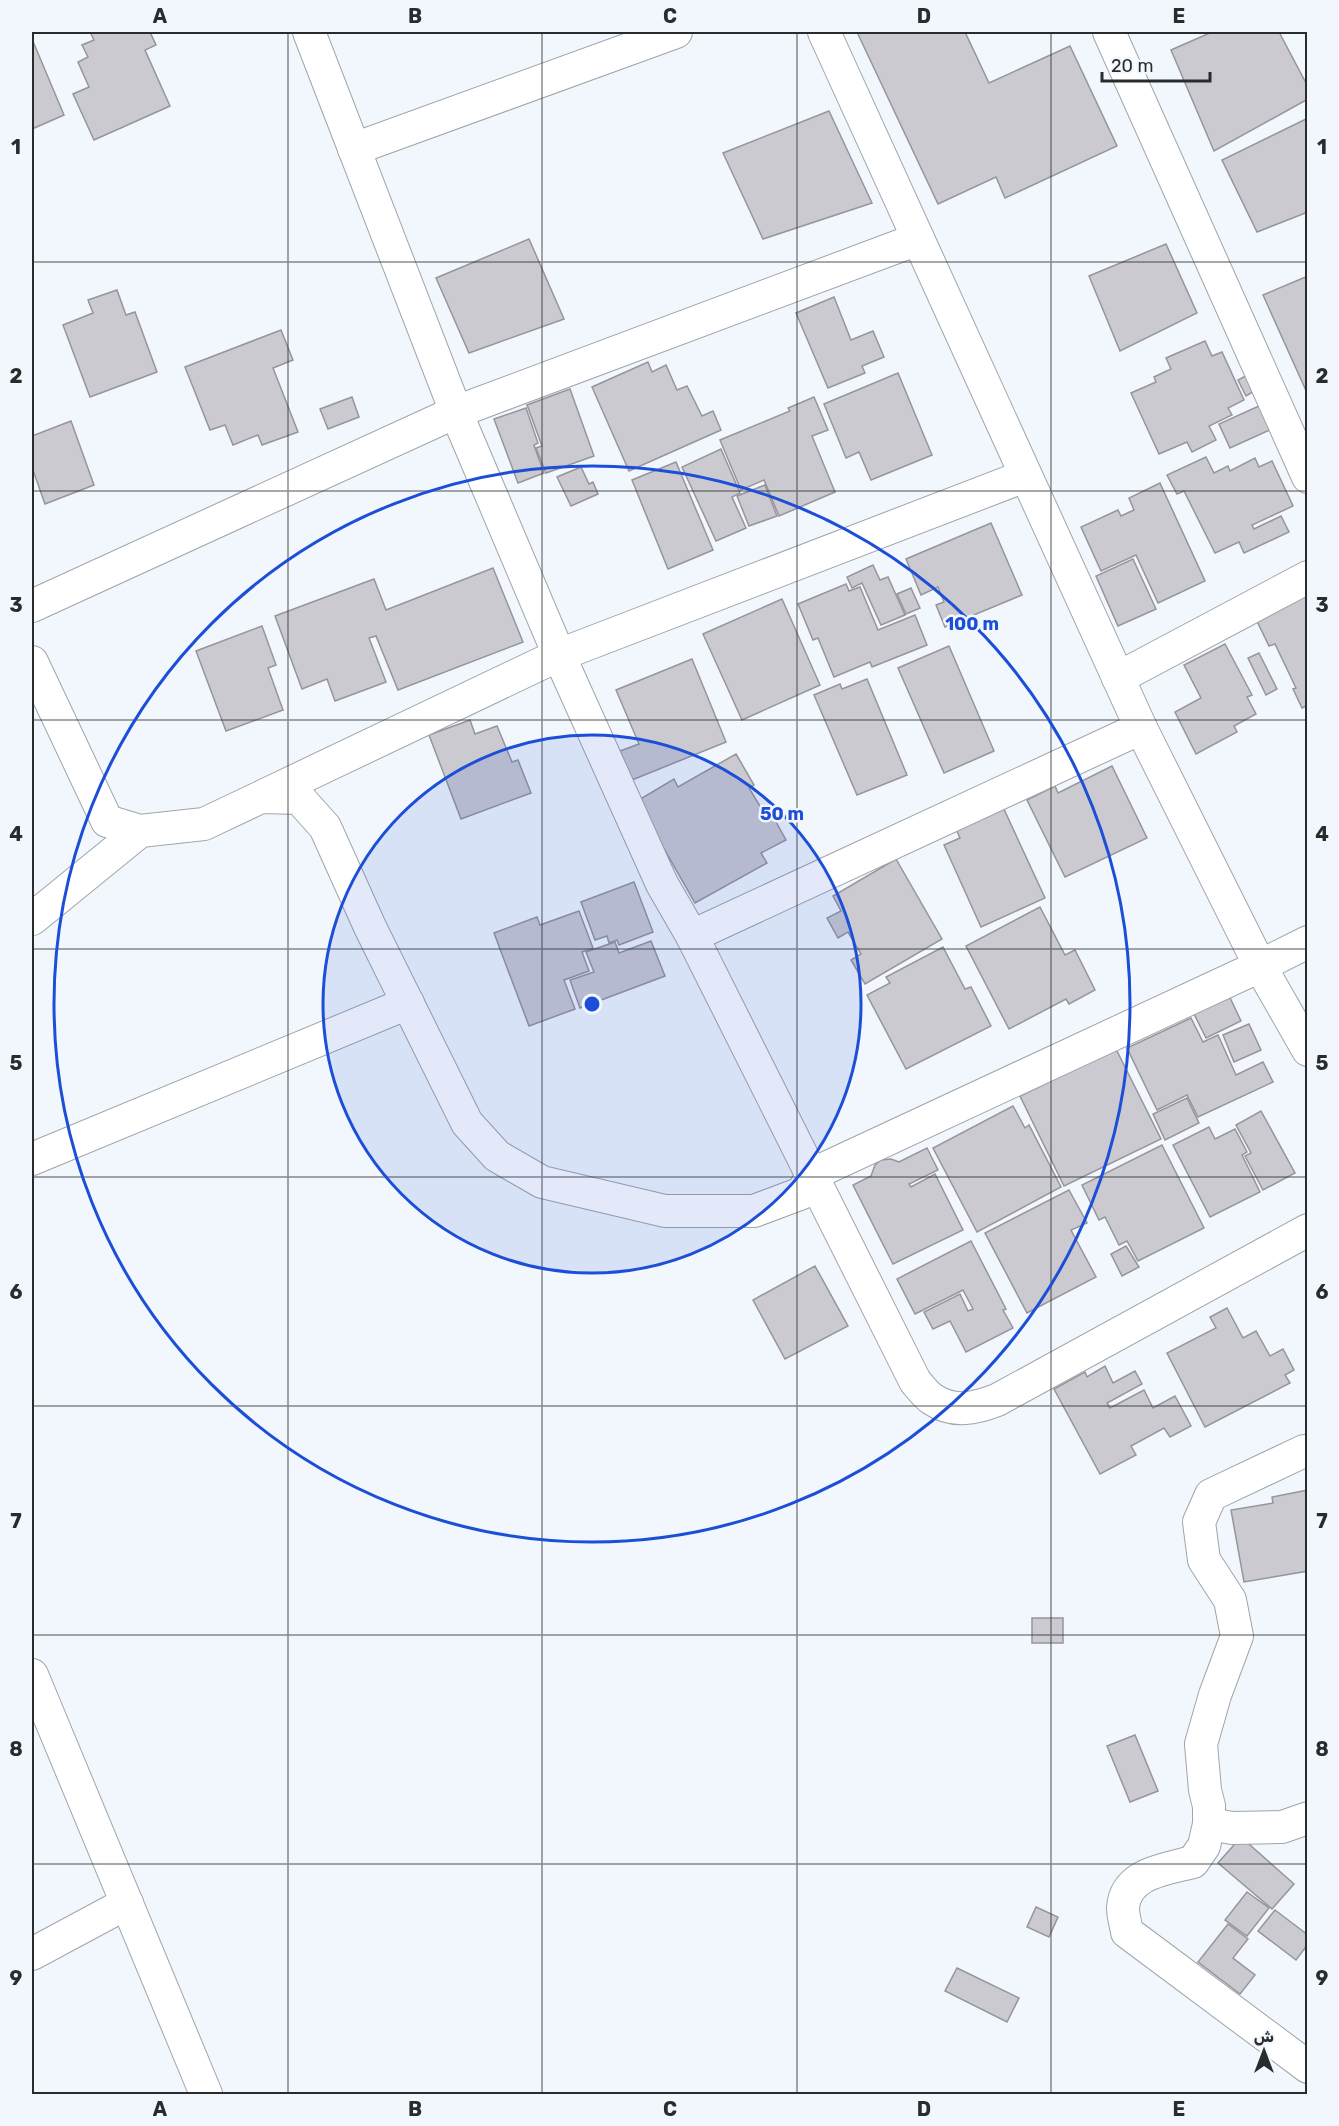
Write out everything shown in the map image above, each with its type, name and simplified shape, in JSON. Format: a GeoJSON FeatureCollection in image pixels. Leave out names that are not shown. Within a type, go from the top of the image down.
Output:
{"type":"FeatureCollection","features":[{"type":"Feature","properties":{"kind":"street"},"geometry":{"type":"LineString","coordinates":[[309,32],[456,412],[559,655],[662,884],[693,936],[915,1381],[932,1399],[952,1407],[973,1409],[997,1400],[1308,1230]]}},
{"type":"Feature","properties":{"kind":"street"},"geometry":{"type":"LineString","coordinates":[[354,149],[676,32]]}},
{"type":"Feature","properties":{"kind":"street"},"geometry":{"type":"LineString","coordinates":[[824,32],[1141,728],[1260,966],[1308,1050]]}},
{"type":"Feature","properties":{"kind":"street"},"geometry":{"type":"LineString","coordinates":[[1109,32],[1308,477]]}},
{"type":"Feature","properties":{"kind":"street"},"geometry":{"type":"LineString","coordinates":[[32,606],[456,412],[918,239]]}},
{"type":"Feature","properties":{"kind":"street"},"geometry":{"type":"LineString","coordinates":[[32,662],[107,820],[140,831],[204,824],[559,655],[1025,476]]}},
{"type":"Feature","properties":{"kind":"street"},"geometry":{"type":"LineString","coordinates":[[1118,678],[1308,577]]}},
{"type":"Feature","properties":{"kind":"street"},"geometry":{"type":"LineString","coordinates":[[693,936],[1141,728]]}},
{"type":"Feature","properties":{"kind":"street"},"geometry":{"type":"LineString","coordinates":[[261,797],[299,798],[325,827],[467,1123],[497,1156],[542,1182],[665,1211],[754,1211],[802,1193],[813,1174],[1308,942]]}},
{"type":"Feature","properties":{"kind":"street"},"geometry":{"type":"LineString","coordinates":[[32,919],[140,831]]}},
{"type":"Feature","properties":{"kind":"street"},"geometry":{"type":"LineString","coordinates":[[32,1159],[408,1003]]}},
{"type":"Feature","properties":{"kind":"street"},"geometry":{"type":"LineString","coordinates":[[1308,1451],[1294,1455],[1211,1495],[1200,1522],[1204,1560],[1230,1600],[1237,1636],[1215,1695],[1201,1744],[1209,1824],[1204,1846],[1193,1862],[1163,1869],[1138,1879],[1128,1891],[1123,1908],[1127,1932],[1308,2067]]}},
{"type":"Feature","properties":{"kind":"street"},"geometry":{"type":"LineString","coordinates":[[34,1687],[206,2094]]}},
{"type":"Feature","properties":{"kind":"street"},"geometry":{"type":"LineString","coordinates":[[1209,1824],[1232,1828],[1282,1827],[1308,1818]]}},
{"type":"Feature","properties":{"kind":"street"},"geometry":{"type":"LineString","coordinates":[[32,1954],[126,1903]]}},
{"type":"Feature","properties":{"kind":"building"},"geometry":{"type":"Polygon","coordinates":[[[90,32],[150,32],[156,45],[145,50],[170,106],[94,140],[73,94],[89,87],[78,62],[88,57],[82,45],[94,40],[90,32]]]}},
{"type":"Feature","properties":{"kind":"building"},"geometry":{"type":"Polygon","coordinates":[[[857,32],[965,32],[989,83],[1070,46],[1117,146],[1005,198],[996,177],[938,204],[857,32]]]}},
{"type":"Feature","properties":{"kind":"building"},"geometry":{"type":"Polygon","coordinates":[[[1212,32],[1279,32],[1308,87],[1308,99],[1214,151],[1171,50],[1212,32]]]}},
{"type":"Feature","properties":{"kind":"building"},"geometry":{"type":"Polygon","coordinates":[[[32,39],[64,115],[32,129],[32,39]]]}},
{"type":"Feature","properties":{"kind":"building"},"geometry":{"type":"Polygon","coordinates":[[[829,111],[872,203],[763,239],[723,153],[829,111]]]}},
{"type":"Feature","properties":{"kind":"building"},"geometry":{"type":"Polygon","coordinates":[[[1308,118],[1308,212],[1257,232],[1222,160],[1308,118]]]}},
{"type":"Feature","properties":{"kind":"building"},"geometry":{"type":"Polygon","coordinates":[[[529,239],[564,319],[469,353],[436,278],[529,239]]]}},
{"type":"Feature","properties":{"kind":"building"},"geometry":{"type":"Polygon","coordinates":[[[1166,244],[1197,313],[1120,351],[1089,276],[1166,244]]]}},
{"type":"Feature","properties":{"kind":"building"},"geometry":{"type":"Polygon","coordinates":[[[1308,276],[1308,395],[1263,295],[1308,276]]]}},
{"type":"Feature","properties":{"kind":"building"},"geometry":{"type":"Polygon","coordinates":[[[117,290],[126,315],[135,312],[157,372],[90,397],[63,325],[93,313],[88,300],[117,290]]]}},
{"type":"Feature","properties":{"kind":"building"},"geometry":{"type":"Polygon","coordinates":[[[834,297],[851,340],[873,331],[884,357],[862,366],[865,373],[828,388],[796,313],[834,297]]]}},
{"type":"Feature","properties":{"kind":"building"},"geometry":{"type":"Polygon","coordinates":[[[281,330],[293,360],[273,368],[298,432],[262,445],[258,435],[233,445],[225,425],[210,430],[185,367],[281,330]]]}},
{"type":"Feature","properties":{"kind":"building"},"geometry":{"type":"Polygon","coordinates":[[[1205,341],[1212,356],[1222,352],[1244,400],[1228,408],[1232,415],[1209,426],[1216,440],[1192,452],[1187,442],[1159,454],[1131,393],[1156,382],[1154,377],[1171,369],[1166,358],[1205,341]]]}},
{"type":"Feature","properties":{"kind":"building"},"geometry":{"type":"Polygon","coordinates":[[[648,362],[652,372],[666,365],[677,390],[687,386],[702,416],[713,411],[721,430],[629,471],[592,387],[648,362]]]}},
{"type":"Feature","properties":{"kind":"building"},"geometry":{"type":"Polygon","coordinates":[[[898,373],[932,455],[871,480],[859,452],[846,458],[824,404],[898,373]]]}},
{"type":"Feature","properties":{"kind":"building"},"geometry":{"type":"Polygon","coordinates":[[[1249,374],[1258,389],[1246,396],[1238,380],[1249,374]]]}},
{"type":"Feature","properties":{"kind":"building"},"geometry":{"type":"Polygon","coordinates":[[[570,389],[594,456],[546,473],[536,448],[542,446],[527,405],[570,389]]]}},
{"type":"Feature","properties":{"kind":"building"},"geometry":{"type":"Polygon","coordinates":[[[352,397],[359,417],[328,429],[320,409],[352,397]]]}},
{"type":"Feature","properties":{"kind":"building"},"geometry":{"type":"Polygon","coordinates":[[[814,397],[828,430],[812,436],[835,492],[779,516],[764,480],[741,490],[720,440],[790,411],[788,408],[814,397]]]}},
{"type":"Feature","properties":{"kind":"building"},"geometry":{"type":"Polygon","coordinates":[[[1261,405],[1272,429],[1230,448],[1219,424],[1261,405]]]}},
{"type":"Feature","properties":{"kind":"building"},"geometry":{"type":"Polygon","coordinates":[[[526,408],[538,443],[534,445],[544,473],[518,483],[494,419],[526,408]]]}},
{"type":"Feature","properties":{"kind":"building"},"geometry":{"type":"Polygon","coordinates":[[[71,421],[94,485],[45,504],[34,473],[32,474],[32,436],[71,421]]]}},
{"type":"Feature","properties":{"kind":"building"},"geometry":{"type":"Polygon","coordinates":[[[721,449],[740,493],[732,497],[746,528],[716,541],[682,467],[721,449]]]}},
{"type":"Feature","properties":{"kind":"building"},"geometry":{"type":"Polygon","coordinates":[[[1206,457],[1214,473],[1228,466],[1230,471],[1255,458],[1259,467],[1272,461],[1293,506],[1252,525],[1254,529],[1281,516],[1289,532],[1244,553],[1239,542],[1215,553],[1184,491],[1177,494],[1167,475],[1206,457]]]}},
{"type":"Feature","properties":{"kind":"building"},"geometry":{"type":"Polygon","coordinates":[[[676,462],[713,550],[668,569],[632,480],[676,462]]]}},
{"type":"Feature","properties":{"kind":"building"},"geometry":{"type":"Polygon","coordinates":[[[581,467],[589,484],[593,482],[598,494],[571,506],[557,477],[581,467]]]}},
{"type":"Feature","properties":{"kind":"building"},"geometry":{"type":"Polygon","coordinates":[[[1160,483],[1205,581],[1158,603],[1136,555],[1101,571],[1081,527],[1118,510],[1121,516],[1134,510],[1129,498],[1160,483]]]}},
{"type":"Feature","properties":{"kind":"building"},"geometry":{"type":"Polygon","coordinates":[[[765,485],[777,516],[749,526],[737,496],[765,485]]]}},
{"type":"Feature","properties":{"kind":"building"},"geometry":{"type":"Polygon","coordinates":[[[991,523],[1022,595],[945,627],[936,605],[944,602],[938,587],[921,595],[906,559],[991,523]]]}},
{"type":"Feature","properties":{"kind":"building"},"geometry":{"type":"Polygon","coordinates":[[[1133,559],[1156,609],[1118,626],[1096,576],[1133,559]]]}},
{"type":"Feature","properties":{"kind":"building"},"geometry":{"type":"Polygon","coordinates":[[[873,565],[880,580],[888,577],[905,615],[881,625],[862,583],[852,588],[847,577],[873,565]]]}},
{"type":"Feature","properties":{"kind":"building"},"geometry":{"type":"Polygon","coordinates":[[[493,568],[523,642],[398,690],[376,636],[369,638],[386,682],[335,701],[327,679],[302,689],[275,616],[374,579],[386,610],[493,568]]]}},
{"type":"Feature","properties":{"kind":"building"},"geometry":{"type":"Polygon","coordinates":[[[846,584],[849,591],[860,587],[878,630],[915,615],[927,645],[872,667],[870,662],[834,677],[818,638],[813,640],[798,604],[846,584]]]}},
{"type":"Feature","properties":{"kind":"building"},"geometry":{"type":"Polygon","coordinates":[[[911,588],[920,608],[906,614],[897,594],[911,588]]]}},
{"type":"Feature","properties":{"kind":"building"},"geometry":{"type":"Polygon","coordinates":[[[1307,594],[1308,705],[1302,708],[1293,689],[1296,688],[1275,644],[1269,646],[1256,619],[1307,594]]]}},
{"type":"Feature","properties":{"kind":"building"},"geometry":{"type":"Polygon","coordinates":[[[782,599],[820,685],[742,720],[703,634],[782,599]]]}},
{"type":"Feature","properties":{"kind":"building"},"geometry":{"type":"Polygon","coordinates":[[[262,626],[276,665],[268,668],[283,710],[226,731],[196,651],[262,626]]]}},
{"type":"Feature","properties":{"kind":"building"},"geometry":{"type":"Polygon","coordinates":[[[1225,644],[1252,695],[1247,697],[1256,714],[1234,726],[1237,732],[1196,754],[1175,712],[1201,698],[1184,665],[1225,644]]]}},
{"type":"Feature","properties":{"kind":"building"},"geometry":{"type":"Polygon","coordinates":[[[949,646],[994,751],[944,773],[898,668],[949,646]]]}},
{"type":"Feature","properties":{"kind":"building"},"geometry":{"type":"Polygon","coordinates":[[[1259,653],[1277,689],[1266,695],[1248,658],[1259,653]]]}},
{"type":"Feature","properties":{"kind":"building"},"geometry":{"type":"Polygon","coordinates":[[[692,659],[726,742],[632,780],[620,751],[639,744],[616,690],[692,659]]]}},
{"type":"Feature","properties":{"kind":"building"},"geometry":{"type":"Polygon","coordinates":[[[867,679],[907,775],[857,795],[814,695],[840,684],[842,689],[867,679]]]}},
{"type":"Feature","properties":{"kind":"building"},"geometry":{"type":"Polygon","coordinates":[[[470,720],[475,734],[497,726],[512,762],[518,760],[531,793],[461,819],[429,735],[470,720]]]}},
{"type":"Feature","properties":{"kind":"building"},"geometry":{"type":"Polygon","coordinates":[[[736,754],[754,785],[749,788],[766,816],[771,813],[786,840],[761,853],[767,863],[695,903],[637,801],[674,779],[678,787],[736,754]]]}},
{"type":"Feature","properties":{"kind":"building"},"geometry":{"type":"Polygon","coordinates":[[[1112,766],[1147,838],[1065,877],[1027,800],[1055,786],[1058,793],[1112,766]]]}},
{"type":"Feature","properties":{"kind":"building"},"geometry":{"type":"Polygon","coordinates":[[[1003,807],[1045,898],[981,927],[944,845],[960,838],[956,829],[1003,807]]]}},
{"type":"Feature","properties":{"kind":"building"},"geometry":{"type":"Polygon","coordinates":[[[896,859],[942,939],[865,984],[851,960],[861,954],[848,932],[838,938],[827,918],[841,911],[833,896],[896,859]]]}},
{"type":"Feature","properties":{"kind":"building"},"geometry":{"type":"Polygon","coordinates":[[[634,882],[653,932],[619,945],[617,940],[609,943],[607,936],[595,940],[581,902],[634,882]]]}},
{"type":"Feature","properties":{"kind":"building"},"geometry":{"type":"Polygon","coordinates":[[[1040,907],[1065,955],[1075,950],[1095,990],[1069,1004],[1066,999],[1009,1029],[966,946],[1040,907]]]}},
{"type":"Feature","properties":{"kind":"building"},"geometry":{"type":"Polygon","coordinates":[[[579,911],[593,948],[582,952],[589,971],[564,980],[575,1009],[529,1026],[494,933],[537,917],[540,925],[579,911]]]}},
{"type":"Feature","properties":{"kind":"building"},"geometry":{"type":"Polygon","coordinates":[[[651,941],[665,976],[580,1008],[570,980],[594,972],[586,952],[615,942],[619,953],[651,941]]]}},
{"type":"Feature","properties":{"kind":"building"},"geometry":{"type":"Polygon","coordinates":[[[943,947],[965,989],[971,987],[991,1026],[906,1069],[867,995],[890,983],[886,977],[943,947]]]}},
{"type":"Feature","properties":{"kind":"building"},"geometry":{"type":"Polygon","coordinates":[[[1225,987],[1241,1021],[1206,1038],[1189,1004],[1225,987]]]}},
{"type":"Feature","properties":{"kind":"building"},"geometry":{"type":"Polygon","coordinates":[[[1191,1018],[1203,1042],[1218,1035],[1236,1075],[1263,1062],[1273,1082],[1198,1117],[1187,1095],[1157,1110],[1127,1048],[1191,1018]]]}},
{"type":"Feature","properties":{"kind":"building"},"geometry":{"type":"Polygon","coordinates":[[[1249,1024],[1261,1050],[1234,1062],[1223,1035],[1249,1024]]]}},
{"type":"Feature","properties":{"kind":"building"},"geometry":{"type":"Polygon","coordinates":[[[1116,1049],[1161,1139],[1064,1186],[1020,1096],[1116,1049]]]}},
{"type":"Feature","properties":{"kind":"building"},"geometry":{"type":"Polygon","coordinates":[[[1187,1098],[1199,1123],[1165,1140],[1153,1114],[1187,1098]]]}},
{"type":"Feature","properties":{"kind":"building"},"geometry":{"type":"Polygon","coordinates":[[[1013,1106],[1025,1128],[1029,1125],[1061,1187],[977,1232],[933,1148],[1013,1106]]]}},
{"type":"Feature","properties":{"kind":"building"},"geometry":{"type":"Polygon","coordinates":[[[1261,1111],[1295,1173],[1263,1190],[1245,1156],[1251,1153],[1236,1125],[1261,1111]]]}},
{"type":"Feature","properties":{"kind":"building"},"geometry":{"type":"Polygon","coordinates":[[[1209,1127],[1215,1139],[1235,1129],[1247,1152],[1242,1155],[1260,1192],[1210,1217],[1173,1145],[1209,1127]]]}},
{"type":"Feature","properties":{"kind":"building"},"geometry":{"type":"Polygon","coordinates":[[[1162,1145],[1204,1228],[1138,1261],[1127,1241],[1119,1245],[1105,1217],[1099,1220],[1082,1185],[1162,1145]]]}},
{"type":"Feature","properties":{"kind":"building"},"geometry":{"type":"Polygon","coordinates":[[[927,1148],[938,1170],[909,1184],[911,1187],[935,1174],[963,1230],[893,1264],[853,1185],[871,1176],[875,1165],[881,1160],[891,1159],[899,1162],[927,1148]]]}},
{"type":"Feature","properties":{"kind":"building"},"geometry":{"type":"Polygon","coordinates":[[[1069,1190],[1087,1223],[1071,1230],[1096,1277],[1027,1313],[985,1233],[1069,1190]]]}},
{"type":"Feature","properties":{"kind":"building"},"geometry":{"type":"Polygon","coordinates":[[[971,1241],[1006,1309],[1003,1310],[1013,1328],[966,1352],[950,1321],[933,1329],[924,1312],[960,1294],[968,1311],[973,1309],[963,1290],[915,1314],[897,1279],[971,1241]]]}},
{"type":"Feature","properties":{"kind":"building"},"geometry":{"type":"Polygon","coordinates":[[[1126,1246],[1139,1267],[1122,1276],[1111,1254],[1126,1246]]]}},
{"type":"Feature","properties":{"kind":"building"},"geometry":{"type":"Polygon","coordinates":[[[815,1266],[848,1326],[785,1359],[753,1300],[815,1266]]]}},
{"type":"Feature","properties":{"kind":"building"},"geometry":{"type":"Polygon","coordinates":[[[1227,1308],[1243,1338],[1256,1331],[1270,1356],[1283,1349],[1294,1370],[1285,1375],[1290,1383],[1205,1427],[1167,1353],[1216,1328],[1210,1317],[1227,1308]]]}},
{"type":"Feature","properties":{"kind":"building"},"geometry":{"type":"Polygon","coordinates":[[[1105,1366],[1113,1383],[1135,1371],[1142,1384],[1107,1403],[1110,1408],[1144,1390],[1153,1408],[1175,1396],[1191,1426],[1170,1437],[1164,1428],[1131,1446],[1136,1455],[1100,1474],[1054,1389],[1085,1372],[1087,1377],[1105,1366]]]}},
{"type":"Feature","properties":{"kind":"building"},"geometry":{"type":"Polygon","coordinates":[[[1308,1490],[1308,1571],[1244,1582],[1231,1510],[1273,1503],[1272,1497],[1308,1490]]]}},
{"type":"Feature","properties":{"kind":"building"},"geometry":{"type":"Polygon","coordinates":[[[1032,1618],[1063,1618],[1063,1643],[1032,1643],[1032,1618]]]}},
{"type":"Feature","properties":{"kind":"building"},"geometry":{"type":"Polygon","coordinates":[[[1135,1735],[1158,1791],[1130,1802],[1107,1746],[1135,1735]]]}},
{"type":"Feature","properties":{"kind":"building"},"geometry":{"type":"Polygon","coordinates":[[[1241,1837],[1294,1884],[1272,1909],[1218,1863],[1241,1837]]]}},
{"type":"Feature","properties":{"kind":"building"},"geometry":{"type":"Polygon","coordinates":[[[1247,1892],[1269,1908],[1247,1936],[1225,1920],[1247,1892]]]}},
{"type":"Feature","properties":{"kind":"building"},"geometry":{"type":"Polygon","coordinates":[[[1036,1907],[1058,1917],[1049,1937],[1027,1927],[1036,1907]]]}},
{"type":"Feature","properties":{"kind":"building"},"geometry":{"type":"Polygon","coordinates":[[[1275,1910],[1308,1935],[1308,1944],[1296,1960],[1258,1931],[1275,1910]]]}},
{"type":"Feature","properties":{"kind":"building"},"geometry":{"type":"Polygon","coordinates":[[[1228,1924],[1248,1939],[1233,1958],[1255,1975],[1240,1994],[1198,1962],[1228,1924]]]}},
{"type":"Feature","properties":{"kind":"building"},"geometry":{"type":"Polygon","coordinates":[[[957,1968],[1019,1998],[1007,2022],[945,1991],[957,1968]]]}}]}
